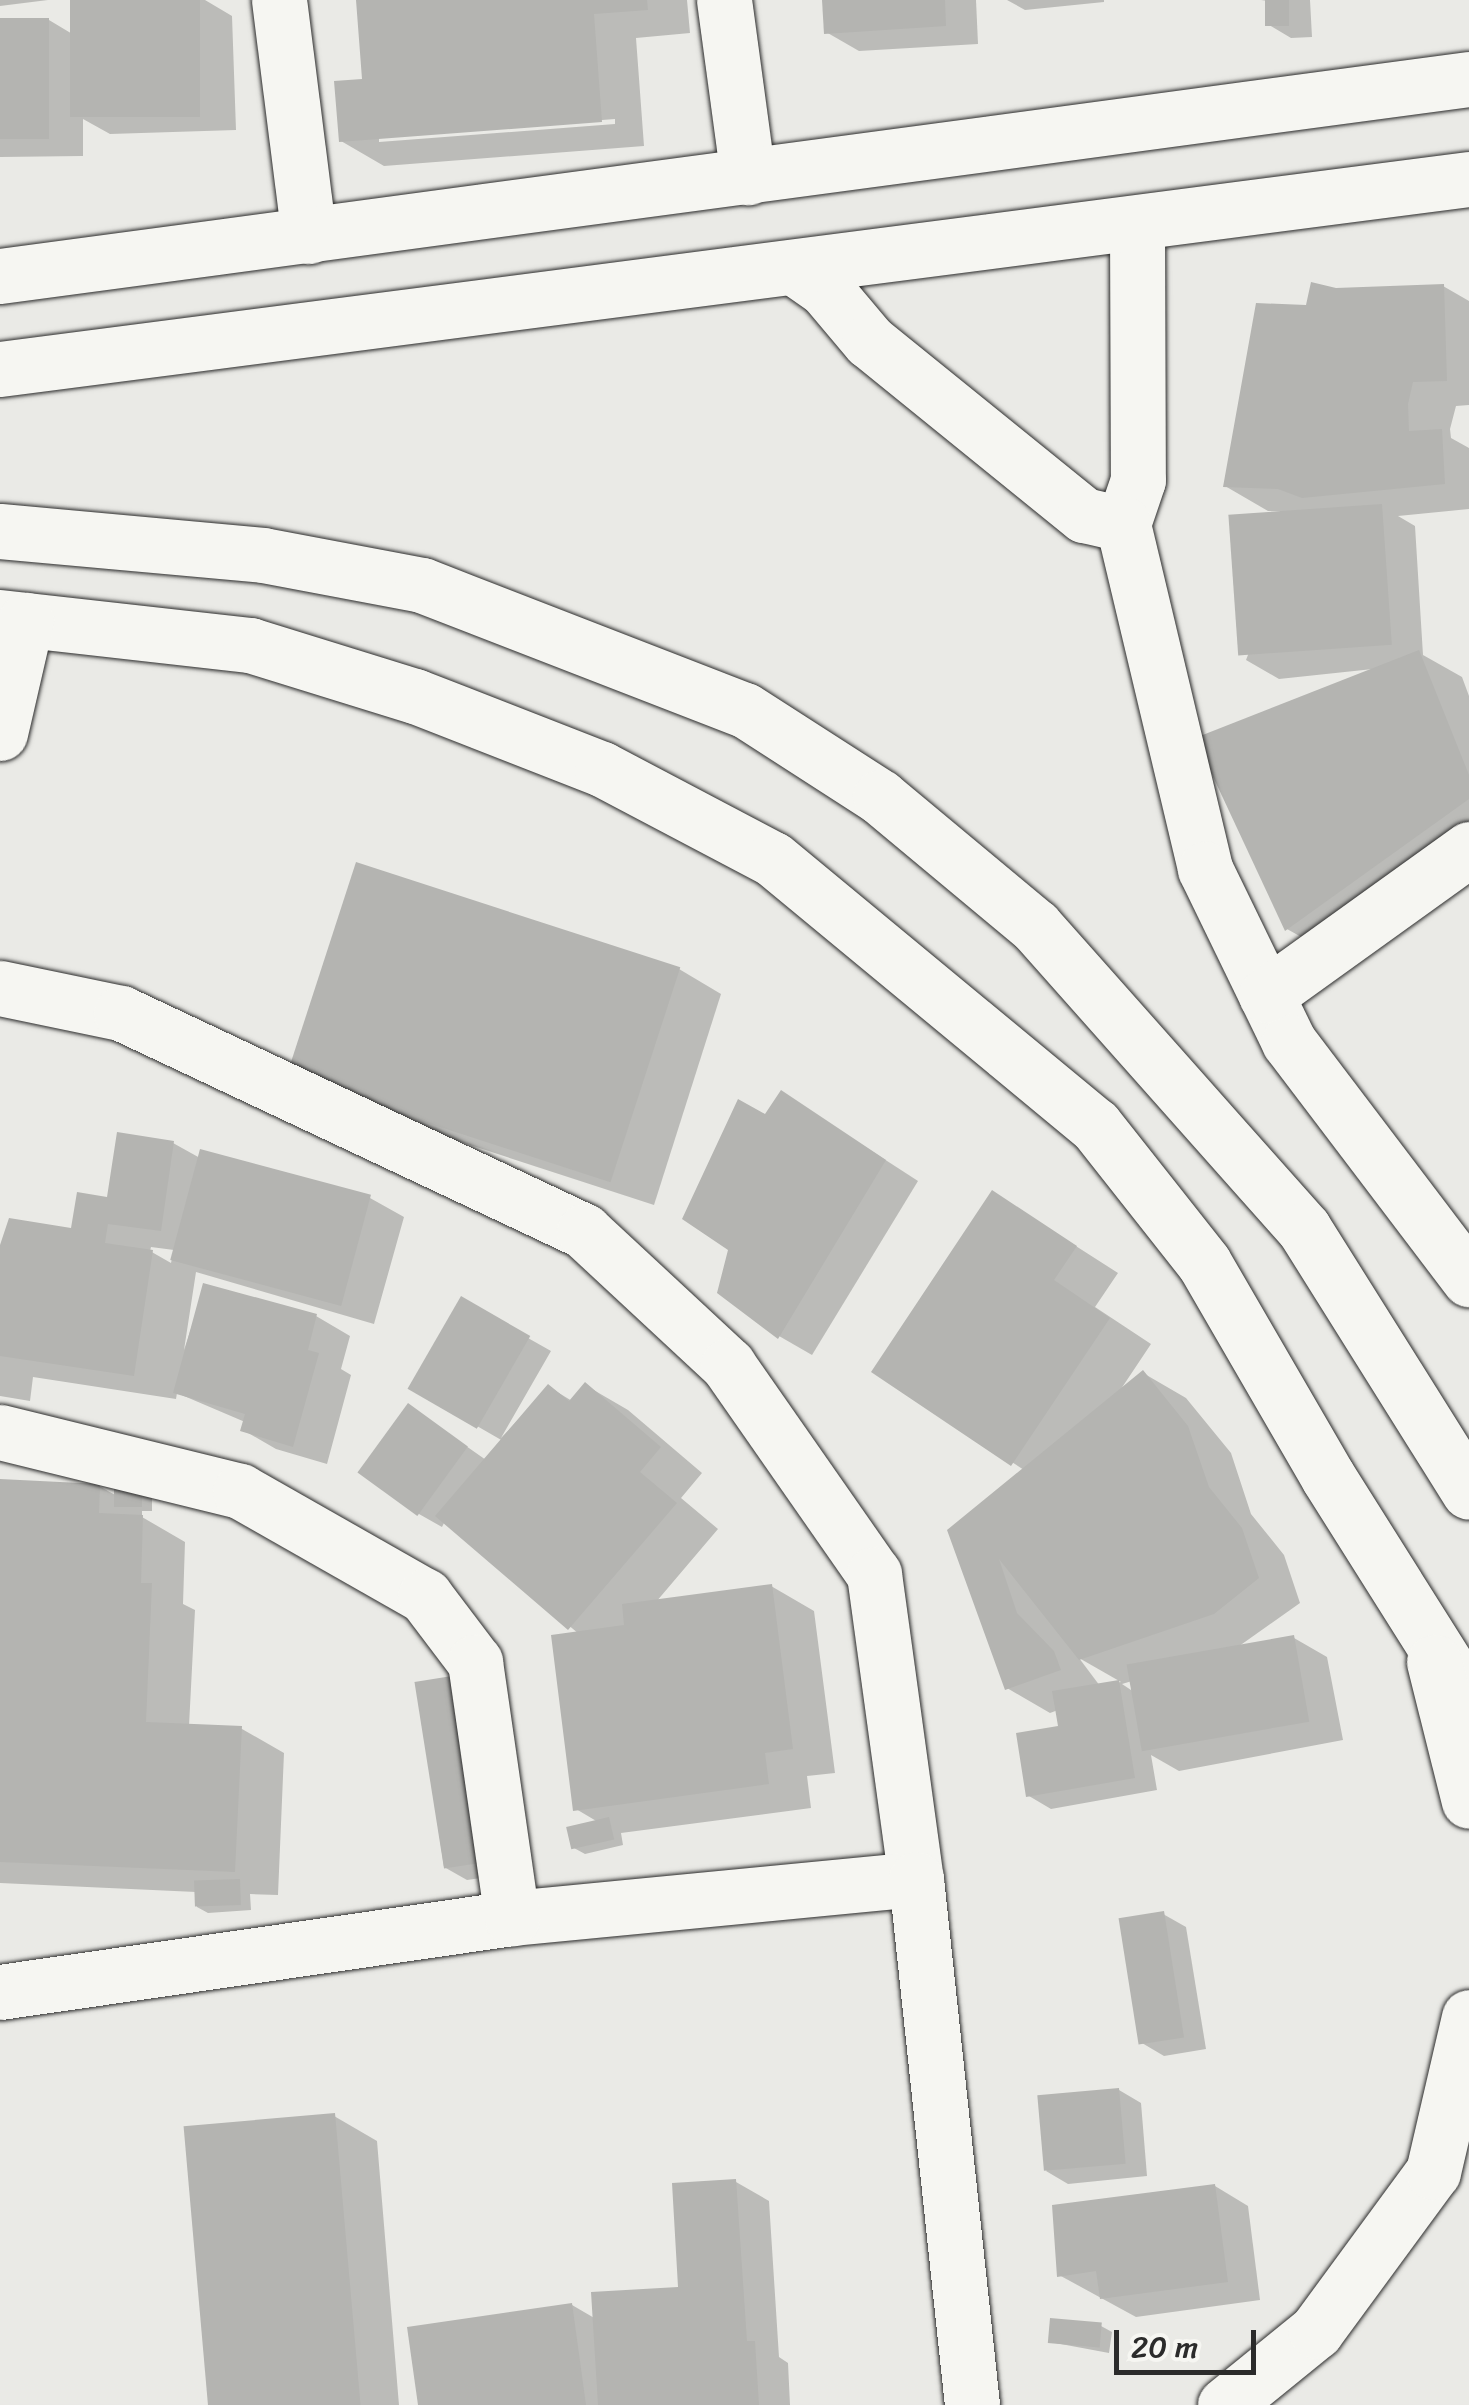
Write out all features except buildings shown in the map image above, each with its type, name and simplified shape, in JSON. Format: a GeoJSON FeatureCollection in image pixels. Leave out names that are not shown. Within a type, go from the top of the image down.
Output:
{"type":"FeatureCollection","features":[{"type":"Feature","properties":{"kind":"street"},"geometry":{"type":"LineString","coordinates":[[279,0],[309,236]]}},
{"type":"Feature","properties":{"kind":"street"},"geometry":{"type":"LineString","coordinates":[[724,0],[748,177]]}},
{"type":"Feature","properties":{"kind":"street"},"geometry":{"type":"LineString","coordinates":[[0,276],[1469,78]]}},
{"type":"Feature","properties":{"kind":"street"},"geometry":{"type":"LineString","coordinates":[[0,369],[1469,180]]}},
{"type":"Feature","properties":{"kind":"street"},"geometry":{"type":"LineString","coordinates":[[1136,223],[1138,480],[1124,524],[1205,869],[1289,1042],[1469,1279]]}},
{"type":"Feature","properties":{"kind":"street"},"geometry":{"type":"LineString","coordinates":[[795,268],[826,290],[869,341],[1084,514],[1124,524]]}},
{"type":"Feature","properties":{"kind":"street"},"geometry":{"type":"LineString","coordinates":[[0,531],[263,555],[422,585],[746,710],[880,796],[1036,926],[1304,1230],[1469,1492]]}},
{"type":"Feature","properties":{"kind":"street"},"geometry":{"type":"LineString","coordinates":[[0,733],[13,618],[250,646],[415,696],[602,770],[773,859],[1095,1125],[1204,1263],[1417,1623],[1469,1702]]}},
{"type":"Feature","properties":{"kind":"street"},"geometry":{"type":"LineString","coordinates":[[1266,995],[1469,849]]}},
{"type":"Feature","properties":{"kind":"street"},"geometry":{"type":"LineString","coordinates":[[0,988],[121,1013],[584,1231],[728,1366],[874,1574],[916,1879],[972,2405]]}},
{"type":"Feature","properties":{"kind":"street"},"geometry":{"type":"LineString","coordinates":[[0,1432],[240,1490],[425,1596],[475,1662],[512,1918]]}},
{"type":"Feature","properties":{"kind":"street"},"geometry":{"type":"LineString","coordinates":[[1417,1623],[1437,1670],[1469,1801]]}},
{"type":"Feature","properties":{"kind":"street"},"geometry":{"type":"LineString","coordinates":[[0,1992],[512,1918],[916,1879]]}},
{"type":"Feature","properties":{"kind":"street"},"geometry":{"type":"LineString","coordinates":[[1226,2405],[1316,2331],[1433,2172],[1469,2017]]}}]}
